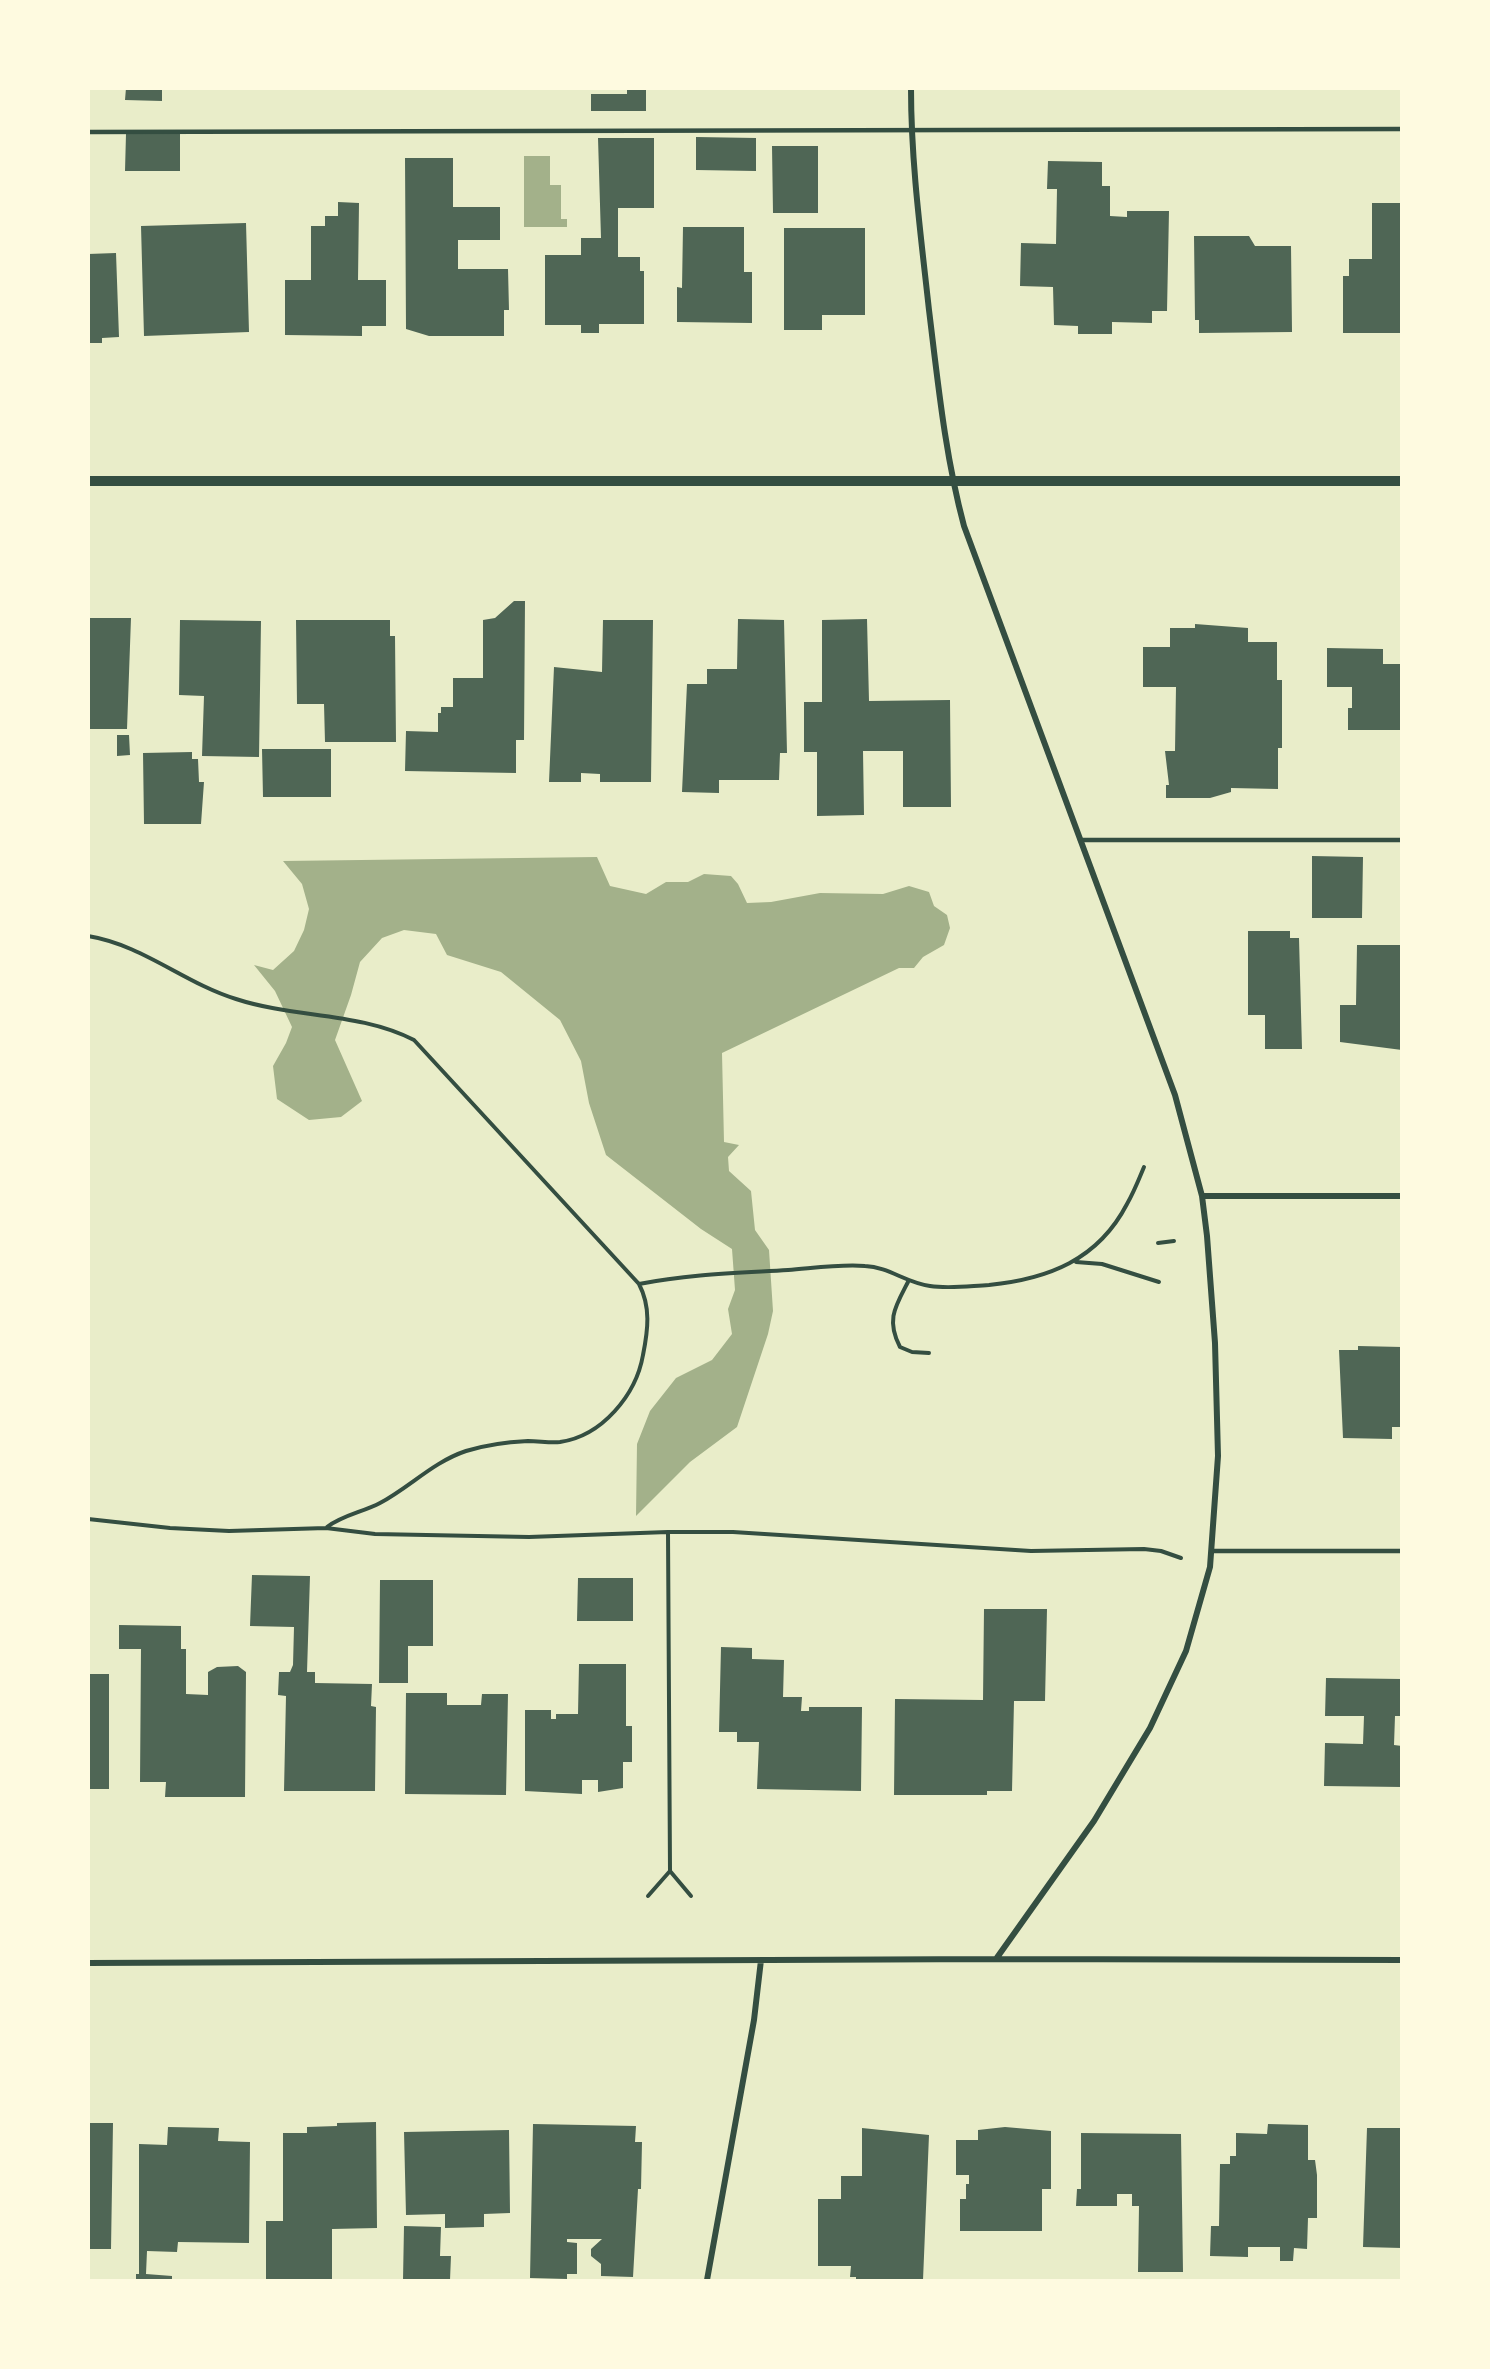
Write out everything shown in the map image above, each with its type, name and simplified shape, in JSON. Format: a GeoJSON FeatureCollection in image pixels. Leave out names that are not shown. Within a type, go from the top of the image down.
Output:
{"type":"FeatureCollection","features":[{"type":"Feature","properties":{"kind":"street"},"geometry":{"type":"LineString","coordinates":[[911,88],[911,129],[926,287],[944,439],[952,482],[964,526],[1175,1095],[1202,1196],[1215,1343],[1218,1456],[1213,1551],[1186,1651],[1150,1728],[1094,1821],[996,1959]]}},
{"type":"Feature","properties":{"kind":"street"},"geometry":{"type":"LineString","coordinates":[[88,481],[1401,481]]}},
{"type":"Feature","properties":{"kind":"street"},"geometry":{"type":"LineString","coordinates":[[1202,1196],[1401,1196]]}},
{"type":"Feature","properties":{"kind":"street"},"geometry":{"type":"LineString","coordinates":[[88,1963],[996,1959],[1401,1960]]}},
{"type":"Feature","properties":{"kind":"street"},"geometry":{"type":"LineString","coordinates":[[707,2280],[754,2020],[761,1960]]}},
{"type":"Feature","properties":{"kind":"lane"},"geometry":{"type":"LineString","coordinates":[[88,132],[1401,129]]}},
{"type":"Feature","properties":{"kind":"lane"},"geometry":{"type":"LineString","coordinates":[[1080,840],[1401,840]]}},
{"type":"Feature","properties":{"kind":"lane"},"geometry":{"type":"LineString","coordinates":[[1213,1551],[1401,1551]]}},
{"type":"Feature","properties":{"kind":"path"},"geometry":{"type":"LineString","coordinates":[[88,936],[105,938],[133,948],[182,975],[235,999],[274,1009],[380,1026],[414,1041],[639,1284],[647,1299],[648,1320],[642,1364],[625,1398],[614,1412],[593,1430],[560,1442],[527,1441],[466,1451],[440,1461],[401,1491],[379,1503],[336,1520],[326,1528]]}},
{"type":"Feature","properties":{"kind":"path"},"geometry":{"type":"LineString","coordinates":[[639,1284],[714,1273],[866,1266],[882,1268],[908,1282],[930,1287],[952,1288],[1014,1282],[1041,1276],[1075,1262],[1095,1246],[1112,1228],[1127,1205],[1144,1167]]}},
{"type":"Feature","properties":{"kind":"path"},"geometry":{"type":"LineString","coordinates":[[1158,1243],[1174,1241]]}},
{"type":"Feature","properties":{"kind":"path"},"geometry":{"type":"LineString","coordinates":[[1075,1262],[1102,1263],[1159,1282]]}},
{"type":"Feature","properties":{"kind":"path"},"geometry":{"type":"LineString","coordinates":[[908,1282],[891,1321],[893,1333],[900,1347],[912,1352],[929,1353]]}},
{"type":"Feature","properties":{"kind":"path"},"geometry":{"type":"LineString","coordinates":[[88,1519],[170,1528],[229,1531],[326,1528],[375,1534],[425,1536],[733,1532],[1031,1551],[1144,1549],[1161,1551],[1181,1558]]}},
{"type":"Feature","properties":{"kind":"path"},"geometry":{"type":"LineString","coordinates":[[668,1532],[670,1871],[691,1896]]}},
{"type":"Feature","properties":{"kind":"path"},"geometry":{"type":"LineString","coordinates":[[648,1896],[670,1871]]}},
{"type":"Feature","properties":{"kind":"shaded area"},"geometry":{"type":"Polygon","coordinates":[[[524,156],[550,156],[550,185],[561,185],[561,219],[567,219],[567,227],[524,227],[524,156]]]}},
{"type":"Feature","properties":{"kind":"shaded area"},"geometry":{"type":"Polygon","coordinates":[[[597,857],[610,886],[646,894],[666,882],[688,882],[704,874],[731,876],[738,884],[747,903],[771,902],[820,893],[883,894],[909,886],[929,892],[934,906],[947,915],[950,928],[944,945],[923,957],[914,968],[899,968],[722,1053],[724,1142],[739,1145],[728,1157],[729,1171],[751,1191],[755,1230],[769,1250],[773,1311],[768,1334],[737,1427],[690,1462],[636,1516],[637,1444],[650,1411],[676,1378],[712,1360],[732,1334],[728,1309],[735,1290],[732,1249],[701,1229],[606,1155],[589,1103],[581,1061],[560,1020],[501,972],[447,955],[436,934],[404,930],[382,938],[360,962],[335,1040],[362,1101],[341,1117],[309,1120],[277,1099],[273,1066],[292,1027],[275,991],[254,965],[273,970],[294,951],[304,930],[309,909],[302,884],[283,861],[597,857]]]}},
{"type":"Feature","properties":{"kind":"building"},"geometry":{"type":"Polygon","coordinates":[[[126,88],[162,88],[162,101],[125,100],[126,88]]]}},
{"type":"Feature","properties":{"kind":"building"},"geometry":{"type":"Polygon","coordinates":[[[627,88],[646,88],[646,111],[591,111],[591,94],[627,94],[627,88]]]}},
{"type":"Feature","properties":{"kind":"building"},"geometry":{"type":"Polygon","coordinates":[[[126,134],[180,134],[180,171],[125,171],[126,134]]]}},
{"type":"Feature","properties":{"kind":"building"},"geometry":{"type":"Polygon","coordinates":[[[696,137],[756,138],[756,171],[696,170],[696,137]]]}},
{"type":"Feature","properties":{"kind":"building"},"geometry":{"type":"Polygon","coordinates":[[[598,138],[654,138],[654,208],[618,208],[618,257],[640,257],[640,271],[644,271],[644,324],[599,324],[599,333],[581,333],[581,325],[545,325],[545,255],[581,255],[581,238],[601,238],[598,138]]]}},
{"type":"Feature","properties":{"kind":"building"},"geometry":{"type":"Polygon","coordinates":[[[772,146],[818,146],[818,213],[773,213],[772,146]]]}},
{"type":"Feature","properties":{"kind":"building"},"geometry":{"type":"Polygon","coordinates":[[[405,158],[453,158],[453,207],[500,207],[500,240],[458,240],[458,269],[508,269],[509,310],[504,310],[504,336],[429,336],[406,329],[405,158]]]}},
{"type":"Feature","properties":{"kind":"building"},"geometry":{"type":"Polygon","coordinates":[[[1048,161],[1102,162],[1102,186],[1110,186],[1110,216],[1127,217],[1127,211],[1169,211],[1167,311],[1152,311],[1152,323],[1112,322],[1112,334],[1078,334],[1078,326],[1054,325],[1053,287],[1020,286],[1021,243],[1056,244],[1057,189],[1047,189],[1048,161]]]}},
{"type":"Feature","properties":{"kind":"building"},"geometry":{"type":"Polygon","coordinates":[[[338,202],[359,203],[358,280],[386,280],[386,326],[362,326],[362,336],[285,335],[285,280],[311,280],[311,226],[325,226],[325,216],[338,216],[338,202]]]}},
{"type":"Feature","properties":{"kind":"building"},"geometry":{"type":"Polygon","coordinates":[[[1372,203],[1402,203],[1402,333],[1343,333],[1343,276],[1349,276],[1349,259],[1372,259],[1372,203]]]}},
{"type":"Feature","properties":{"kind":"building"},"geometry":{"type":"Polygon","coordinates":[[[246,223],[249,332],[144,336],[141,226],[246,223]]]}},
{"type":"Feature","properties":{"kind":"building"},"geometry":{"type":"Polygon","coordinates":[[[683,227],[744,227],[744,272],[752,272],[752,323],[677,322],[677,287],[682,288],[683,227]]]}},
{"type":"Feature","properties":{"kind":"building"},"geometry":{"type":"Polygon","coordinates":[[[784,228],[865,228],[865,315],[822,315],[822,330],[784,330],[784,228]]]}},
{"type":"Feature","properties":{"kind":"building"},"geometry":{"type":"Polygon","coordinates":[[[1194,236],[1249,236],[1255,246],[1291,246],[1292,332],[1199,333],[1199,320],[1195,320],[1194,236]]]}},
{"type":"Feature","properties":{"kind":"building"},"geometry":{"type":"Polygon","coordinates":[[[116,253],[119,337],[102,338],[102,343],[88,343],[88,254],[116,253]]]}},
{"type":"Feature","properties":{"kind":"building"},"geometry":{"type":"Polygon","coordinates":[[[514,601],[525,601],[524,740],[516,740],[516,773],[405,771],[406,731],[438,732],[438,713],[441,713],[441,707],[453,707],[453,678],[483,678],[483,620],[495,618],[514,601]]]}},
{"type":"Feature","properties":{"kind":"building"},"geometry":{"type":"Polygon","coordinates":[[[88,618],[131,618],[127,729],[88,729],[88,618]]]}},
{"type":"Feature","properties":{"kind":"building"},"geometry":{"type":"Polygon","coordinates":[[[738,619],[784,620],[787,753],[780,753],[779,780],[719,780],[719,793],[682,792],[687,684],[707,684],[707,669],[737,669],[738,619]]]}},
{"type":"Feature","properties":{"kind":"building"},"geometry":{"type":"Polygon","coordinates":[[[867,619],[869,701],[950,700],[951,807],[903,807],[903,751],[863,751],[864,815],[817,816],[817,752],[804,752],[804,702],[822,702],[822,620],[867,619]]]}},
{"type":"Feature","properties":{"kind":"building"},"geometry":{"type":"Polygon","coordinates":[[[180,620],[261,621],[259,757],[202,756],[204,696],[179,695],[180,620]]]}},
{"type":"Feature","properties":{"kind":"building"},"geometry":{"type":"Polygon","coordinates":[[[296,620],[390,620],[390,636],[395,636],[396,742],[325,742],[324,704],[297,704],[296,620]]]}},
{"type":"Feature","properties":{"kind":"building"},"geometry":{"type":"Polygon","coordinates":[[[603,620],[653,620],[651,782],[600,782],[600,774],[581,773],[581,782],[549,782],[554,667],[602,672],[603,620]]]}},
{"type":"Feature","properties":{"kind":"building"},"geometry":{"type":"Polygon","coordinates":[[[1195,624],[1248,628],[1248,642],[1277,642],[1277,680],[1282,680],[1282,748],[1278,748],[1278,789],[1231,788],[1231,792],[1210,798],[1166,798],[1166,785],[1169,785],[1165,751],[1175,751],[1176,687],[1143,687],[1143,647],[1170,647],[1170,628],[1195,628],[1195,624]]]}},
{"type":"Feature","properties":{"kind":"building"},"geometry":{"type":"Polygon","coordinates":[[[1327,648],[1383,649],[1383,664],[1402,664],[1402,730],[1348,730],[1348,708],[1352,708],[1352,687],[1327,687],[1327,648]]]}},
{"type":"Feature","properties":{"kind":"building"},"geometry":{"type":"Polygon","coordinates":[[[117,735],[129,735],[130,755],[117,756],[117,735]]]}},
{"type":"Feature","properties":{"kind":"building"},"geometry":{"type":"Polygon","coordinates":[[[262,749],[331,749],[331,797],[263,797],[262,749]]]}},
{"type":"Feature","properties":{"kind":"building"},"geometry":{"type":"Polygon","coordinates":[[[192,752],[192,759],[198,759],[199,782],[204,782],[201,824],[144,824],[143,753],[192,752]]]}},
{"type":"Feature","properties":{"kind":"building"},"geometry":{"type":"Polygon","coordinates":[[[1312,856],[1363,857],[1362,918],[1312,918],[1312,856]]]}},
{"type":"Feature","properties":{"kind":"building"},"geometry":{"type":"Polygon","coordinates":[[[1248,931],[1290,931],[1290,938],[1299,938],[1302,1049],[1265,1049],[1265,1015],[1248,1015],[1248,931]]]}},
{"type":"Feature","properties":{"kind":"building"},"geometry":{"type":"Polygon","coordinates":[[[1357,945],[1402,945],[1402,1050],[1340,1042],[1340,1005],[1356,1005],[1357,945]]]}},
{"type":"Feature","properties":{"kind":"building"},"geometry":{"type":"Polygon","coordinates":[[[1358,1346],[1402,1347],[1402,1427],[1392,1427],[1392,1439],[1343,1438],[1339,1350],[1358,1350],[1358,1346]]]}},
{"type":"Feature","properties":{"kind":"building"},"geometry":{"type":"Polygon","coordinates":[[[252,1575],[310,1576],[307,1672],[315,1672],[315,1683],[372,1684],[371,1706],[376,1707],[375,1791],[284,1791],[286,1696],[278,1695],[279,1672],[290,1672],[293,1665],[294,1627],[250,1626],[252,1575]]]}},
{"type":"Feature","properties":{"kind":"building"},"geometry":{"type":"Polygon","coordinates":[[[578,1578],[633,1578],[633,1621],[577,1621],[578,1578]]]}},
{"type":"Feature","properties":{"kind":"building"},"geometry":{"type":"Polygon","coordinates":[[[380,1580],[433,1580],[433,1646],[408,1646],[408,1683],[379,1683],[380,1580]]]}},
{"type":"Feature","properties":{"kind":"building"},"geometry":{"type":"Polygon","coordinates":[[[984,1609],[1047,1609],[1045,1701],[1014,1701],[1012,1791],[987,1791],[987,1795],[894,1795],[895,1699],[983,1700],[984,1609]]]}},
{"type":"Feature","properties":{"kind":"building"},"geometry":{"type":"Polygon","coordinates":[[[119,1625],[181,1626],[181,1649],[186,1649],[186,1694],[208,1695],[208,1672],[217,1667],[238,1666],[246,1672],[245,1797],[165,1797],[166,1782],[140,1782],[141,1649],[119,1649],[119,1625]]]}},
{"type":"Feature","properties":{"kind":"building"},"geometry":{"type":"Polygon","coordinates":[[[721,1647],[752,1648],[752,1659],[784,1660],[783,1697],[802,1697],[801,1711],[809,1711],[809,1707],[862,1707],[861,1791],[757,1789],[759,1742],[737,1742],[737,1732],[719,1732],[721,1647]]]}},
{"type":"Feature","properties":{"kind":"building"},"geometry":{"type":"Polygon","coordinates":[[[579,1664],[626,1664],[626,1726],[632,1726],[632,1762],[623,1762],[623,1788],[598,1792],[598,1780],[582,1780],[582,1794],[525,1791],[525,1710],[551,1710],[551,1719],[556,1719],[556,1714],[578,1714],[579,1664]]]}},
{"type":"Feature","properties":{"kind":"building"},"geometry":{"type":"Polygon","coordinates":[[[88,1674],[109,1674],[109,1789],[88,1789],[88,1674]]]}},
{"type":"Feature","properties":{"kind":"building"},"geometry":{"type":"Polygon","coordinates":[[[1326,1678],[1402,1679],[1402,1716],[1395,1716],[1394,1745],[1402,1746],[1402,1787],[1324,1786],[1325,1743],[1363,1744],[1364,1716],[1325,1716],[1326,1678]]]}},
{"type":"Feature","properties":{"kind":"building"},"geometry":{"type":"Polygon","coordinates":[[[406,1693],[447,1693],[447,1705],[481,1705],[482,1694],[508,1694],[506,1795],[405,1794],[406,1693]]]}},
{"type":"Feature","properties":{"kind":"building"},"geometry":{"type":"Polygon","coordinates":[[[376,2122],[377,2228],[332,2229],[332,2280],[266,2280],[266,2221],[283,2221],[283,2133],[307,2133],[307,2127],[337,2126],[337,2123],[376,2122]]]}},
{"type":"Feature","properties":{"kind":"building"},"geometry":{"type":"Polygon","coordinates":[[[88,2123],[113,2123],[111,2249],[88,2249],[88,2123]]]}},
{"type":"Feature","properties":{"kind":"building"},"geometry":{"type":"Polygon","coordinates":[[[533,2124],[636,2126],[635,2142],[642,2142],[641,2189],[638,2189],[633,2277],[601,2276],[601,2264],[591,2256],[591,2249],[602,2239],[567,2239],[567,2242],[577,2243],[577,2274],[567,2274],[567,2279],[530,2278],[533,2124]]]}},
{"type":"Feature","properties":{"kind":"building"},"geometry":{"type":"Polygon","coordinates":[[[1268,2124],[1308,2125],[1308,2160],[1315,2160],[1317,2175],[1317,2218],[1308,2218],[1307,2249],[1294,2248],[1293,2261],[1280,2261],[1280,2247],[1248,2247],[1248,2257],[1210,2256],[1211,2226],[1219,2226],[1220,2164],[1230,2164],[1230,2156],[1236,2156],[1236,2133],[1267,2134],[1268,2124]]]}},
{"type":"Feature","properties":{"kind":"building"},"geometry":{"type":"Polygon","coordinates":[[[168,2127],[219,2128],[218,2141],[250,2142],[249,2243],[178,2242],[177,2252],[147,2251],[146,2274],[172,2276],[172,2280],[136,2280],[136,2274],[139,2274],[139,2144],[167,2145],[168,2127]]]}},
{"type":"Feature","properties":{"kind":"building"},"geometry":{"type":"Polygon","coordinates":[[[1005,2127],[1051,2131],[1051,2189],[1042,2189],[1042,2231],[960,2231],[960,2199],[966,2199],[966,2184],[969,2184],[969,2175],[956,2175],[956,2140],[978,2140],[978,2130],[1005,2127]]]}},
{"type":"Feature","properties":{"kind":"building"},"geometry":{"type":"Polygon","coordinates":[[[862,2128],[929,2135],[923,2280],[856,2280],[856,2277],[850,2277],[851,2266],[818,2266],[818,2199],[841,2199],[841,2176],[862,2176],[862,2128]]]}},
{"type":"Feature","properties":{"kind":"building"},"geometry":{"type":"Polygon","coordinates":[[[1367,2128],[1402,2128],[1402,2248],[1363,2247],[1367,2128]]]}},
{"type":"Feature","properties":{"kind":"building"},"geometry":{"type":"Polygon","coordinates":[[[509,2130],[510,2213],[484,2214],[484,2227],[445,2228],[445,2214],[406,2215],[404,2132],[509,2130]]]}},
{"type":"Feature","properties":{"kind":"building"},"geometry":{"type":"Polygon","coordinates":[[[1081,2133],[1181,2134],[1183,2272],[1138,2272],[1139,2206],[1132,2206],[1132,2194],[1117,2194],[1117,2206],[1076,2206],[1077,2189],[1081,2189],[1081,2133]]]}},
{"type":"Feature","properties":{"kind":"building"},"geometry":{"type":"Polygon","coordinates":[[[404,2226],[441,2227],[440,2256],[451,2256],[450,2280],[403,2280],[404,2226]]]}}]}
